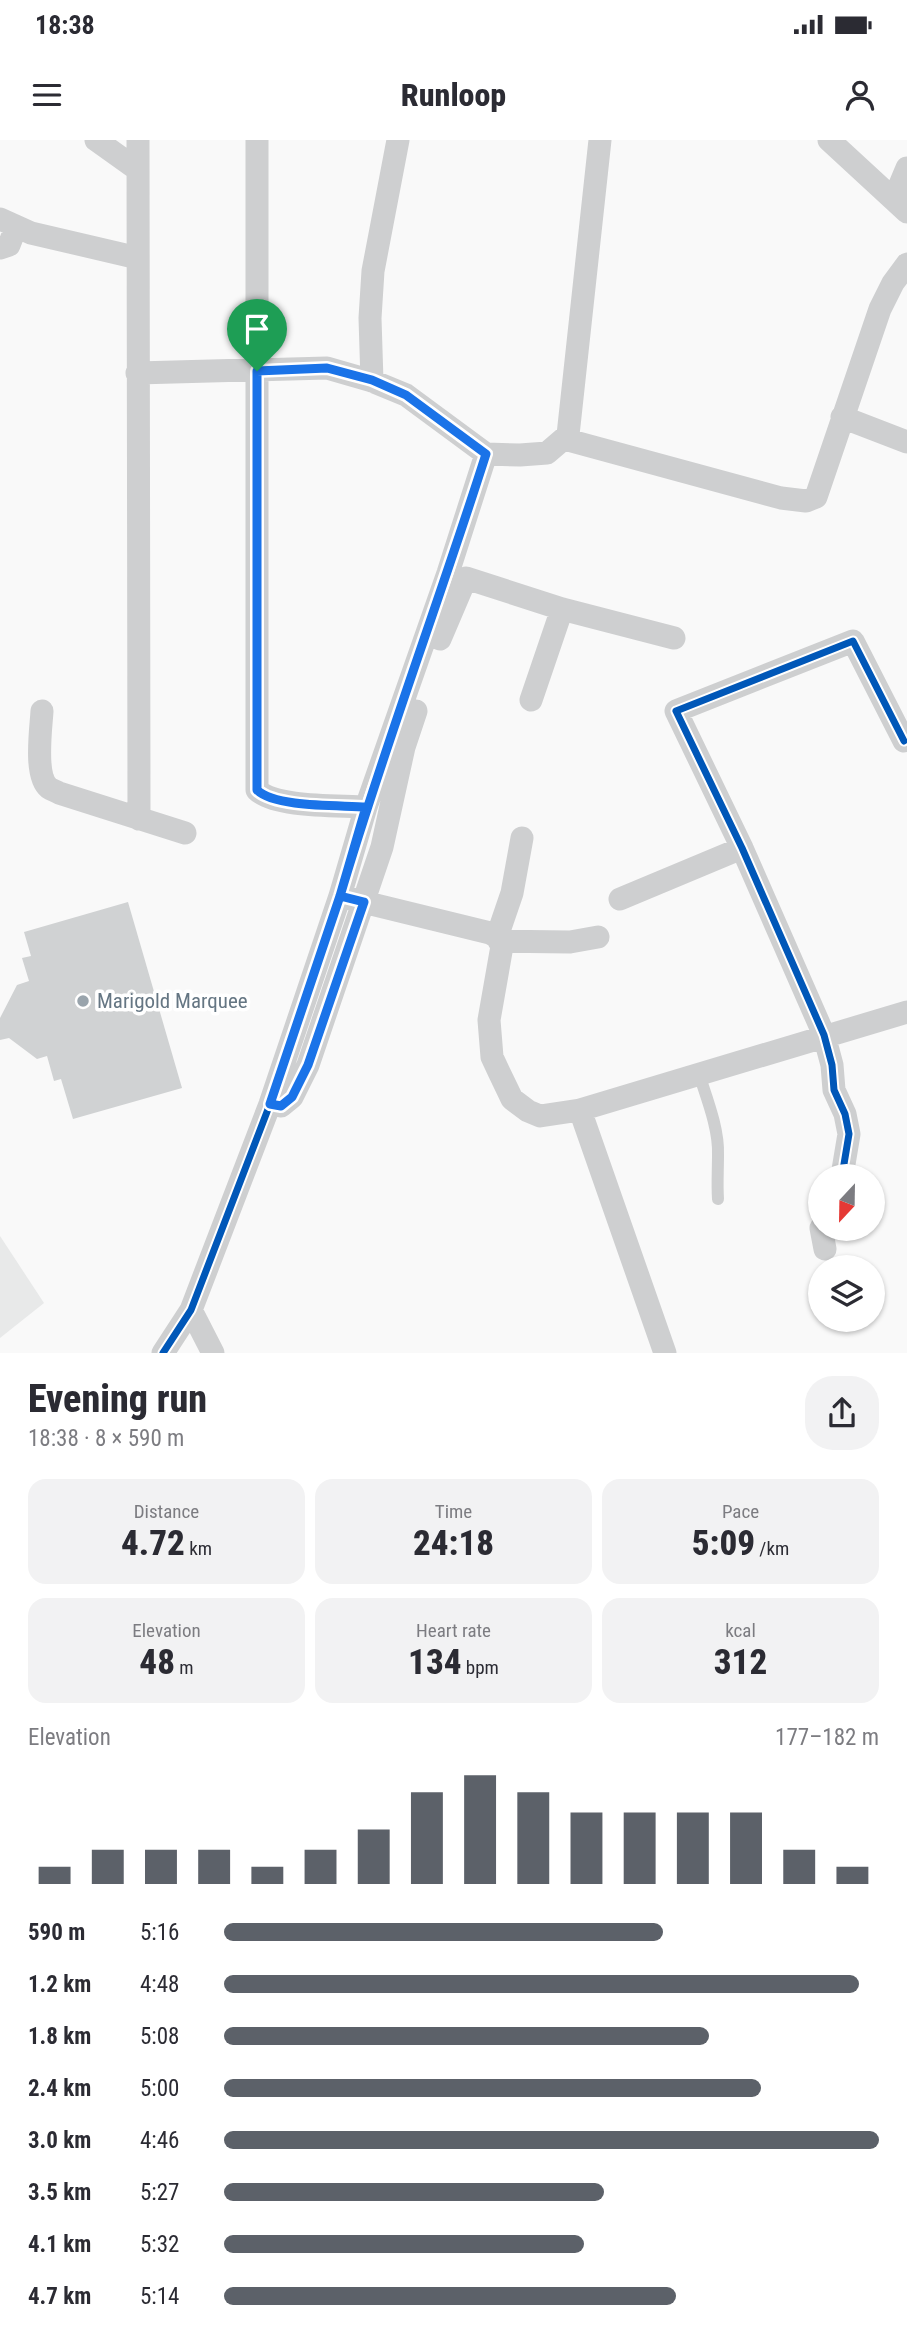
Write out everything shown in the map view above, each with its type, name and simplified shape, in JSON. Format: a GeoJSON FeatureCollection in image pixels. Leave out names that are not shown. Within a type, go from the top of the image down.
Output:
{"type":"FeatureCollection","features":[{"type":"Feature","properties":{"kind":"street"},"geometry":{"type":"LineString","coordinates":[[96,140],[138,170]]}},
{"type":"Feature","properties":{"kind":"street"},"geometry":{"type":"LineString","coordinates":[[138,140],[136,373],[139,819]]}},
{"type":"Feature","properties":{"kind":"street"},"geometry":{"type":"LineString","coordinates":[[257,140],[257,790],[278,802],[366,807]]}},
{"type":"Feature","properties":{"kind":"street"},"geometry":{"type":"LineString","coordinates":[[372,380],[370,318],[373,271],[398,140]]}},
{"type":"Feature","properties":{"kind":"street"},"geometry":{"type":"LineString","coordinates":[[136,373],[327,368],[372,380],[406,395],[486,454],[547,453],[568,435],[600,140]]}},
{"type":"Feature","properties":{"kind":"street"},"geometry":{"type":"LineString","coordinates":[[829,140],[900,205]]}},
{"type":"Feature","properties":{"kind":"street"},"geometry":{"type":"LineString","coordinates":[[900,205],[907,168]]}},
{"type":"Feature","properties":{"kind":"street"},"geometry":{"type":"LineString","coordinates":[[0,248],[9,245],[8,223],[31,233],[138,258]]}},
{"type":"Feature","properties":{"kind":"street"},"geometry":{"type":"LineString","coordinates":[[564,439],[782,498],[806,501],[816,497],[880,309],[907,264]]}},
{"type":"Feature","properties":{"kind":"street"},"geometry":{"type":"LineString","coordinates":[[842,417],[907,442]]}},
{"type":"Feature","properties":{"kind":"street"},"geometry":{"type":"LineString","coordinates":[[163,1353],[191,1310],[270,1104],[340,896],[366,807],[448,573],[486,454]]}},
{"type":"Feature","properties":{"kind":"street"},"geometry":{"type":"LineString","coordinates":[[270,1104],[281,1106],[292,1097],[308,1065],[382,847],[404,747],[436,649],[466,578],[562,609],[674,638]]}},
{"type":"Feature","properties":{"kind":"street"},"geometry":{"type":"LineString","coordinates":[[531,700],[562,609]]}},
{"type":"Feature","properties":{"kind":"street"},"geometry":{"type":"LineString","coordinates":[[844,1164],[849,1134],[845,1114],[834,1090],[832,1065],[824,1035],[742,848],[676,711],[853,641],[904,741]]}},
{"type":"Feature","properties":{"kind":"street"},"geometry":{"type":"LineString","coordinates":[[42,711],[40,765],[48,787],[185,833]]}},
{"type":"Feature","properties":{"kind":"street"},"geometry":{"type":"LineString","coordinates":[[498,939],[512,893],[522,838]]}},
{"type":"Feature","properties":{"kind":"street"},"geometry":{"type":"LineString","coordinates":[[620,899],[742,848]]}},
{"type":"Feature","properties":{"kind":"street"},"geometry":{"type":"LineString","coordinates":[[340,896],[491,933],[498,939],[502,946],[489,1020],[492,1057],[512,1099],[540,1116],[580,1110],[907,1012]]}},
{"type":"Feature","properties":{"kind":"street"},"geometry":{"type":"LineString","coordinates":[[498,939],[570,942],[598,937]]}},
{"type":"Feature","properties":{"kind":"street"},"geometry":{"type":"LineString","coordinates":[[580,1110],[665,1353]]}},
{"type":"Feature","properties":{"kind":"street"},"geometry":{"type":"LineString","coordinates":[[191,1310],[213,1353]]}},
{"type":"Feature","properties":{"kind":"lane"},"geometry":{"type":"LineString","coordinates":[[699,1074],[713,1120],[719,1154],[716,1174],[718,1199]]}},
{"type":"Feature","properties":{"kind":"shaded area"},"geometry":{"type":"Polygon","coordinates":[[[0,1236],[44,1303],[0,1338],[0,1236]]]}},
{"type":"Feature","properties":{"kind":"building","name":"Marigold Marquee"},"geometry":{"type":"Polygon","coordinates":[[[128,902],[182,1088],[73,1119],[61,1079],[54,1081],[47,1056],[37,1059],[9,1038],[0,1040],[0,1018],[17,985],[29,981],[22,958],[31,956],[24,932],[128,902]]]}},
{"type":"Feature","properties":{"kind":"cycle path"},"geometry":{"type":"LineString","coordinates":[[163,1353],[191,1310],[270,1104],[340,896],[366,807],[448,573],[486,454]]}},
{"type":"Feature","properties":{"kind":"cycle path"},"geometry":{"type":"LineString","coordinates":[[844,1164],[849,1134],[845,1114],[834,1090],[832,1065],[824,1035],[742,848],[676,711],[853,641],[904,741]]}},
{"type":"Feature","properties":{"kind":"place","name":"Marigold Marquee"},"geometry":{"type":"Point","coordinates":[83,1001]}},
{"type":"Feature","properties":{"kind":"route"},"geometry":{"type":"LineString","coordinates":[[257,371],[257,790],[278,802],[366,807],[340,896],[270,1104],[281,1106],[292,1097],[308,1065],[364,902],[340,896],[366,807],[448,573],[486,454],[406,395],[372,380],[327,368],[257,371]]}}]}
